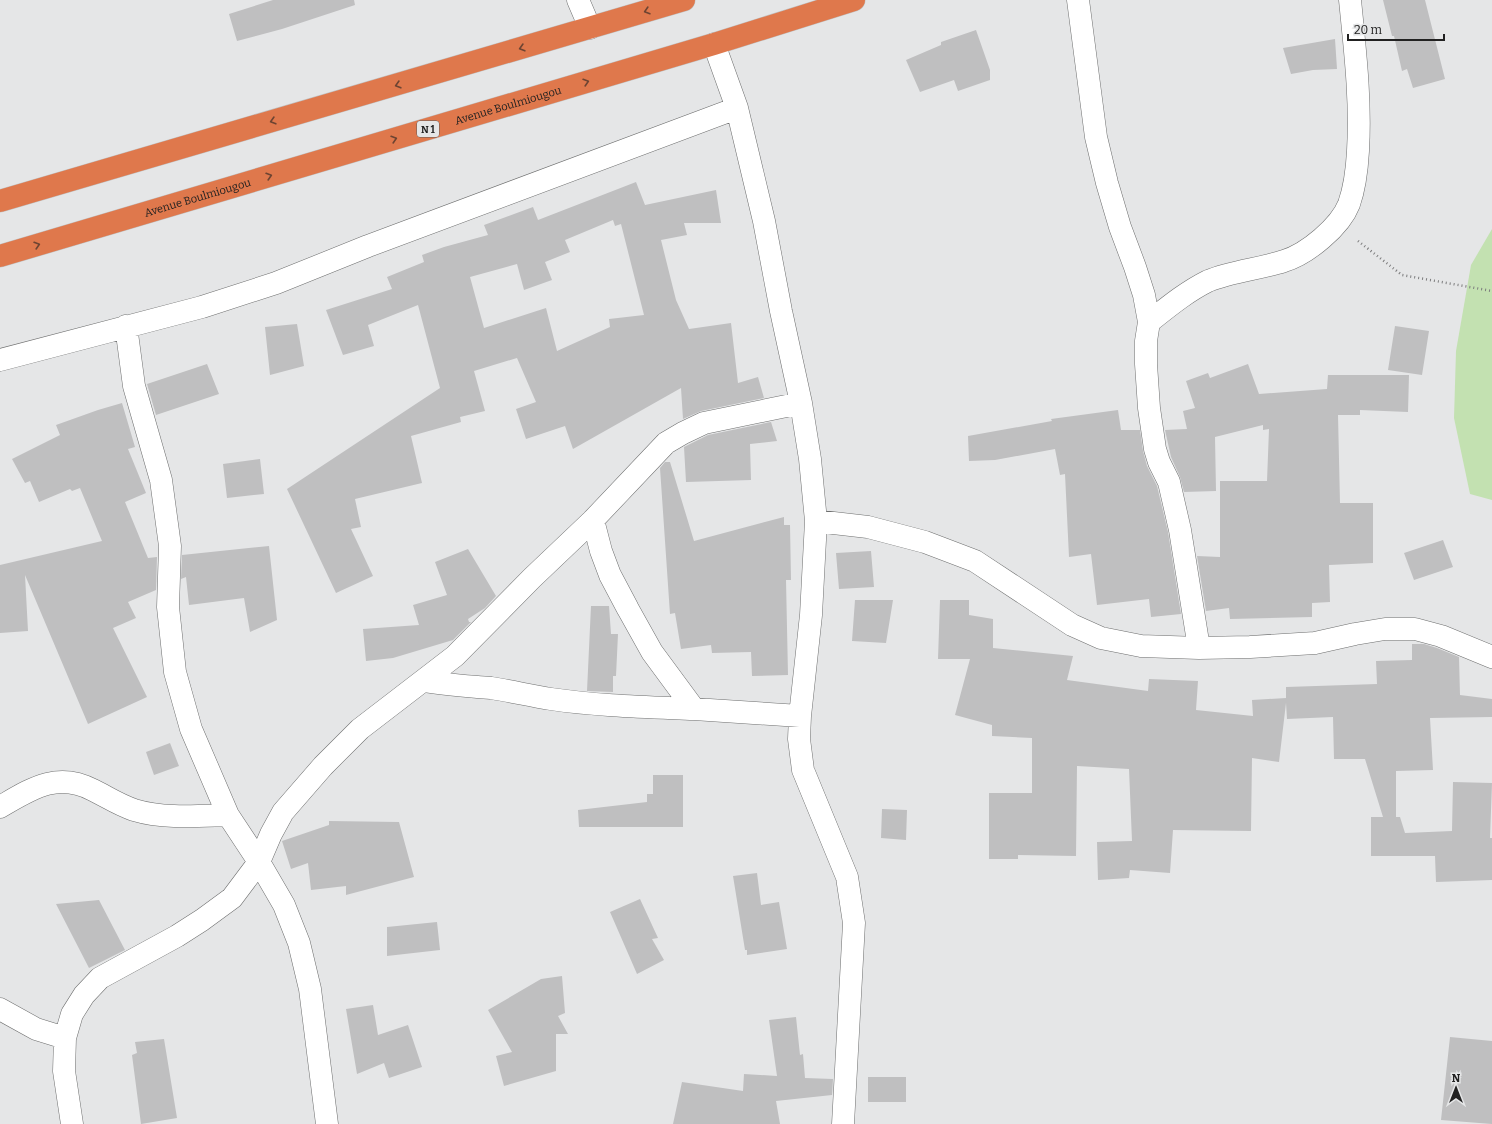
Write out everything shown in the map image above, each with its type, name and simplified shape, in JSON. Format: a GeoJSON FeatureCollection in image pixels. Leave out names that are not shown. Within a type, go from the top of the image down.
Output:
{"type":"FeatureCollection","features":[{"type":"Feature","properties":{"kind":"highway"},"geometry":{"type":"LineString","coordinates":[[0,201],[684,0]]}},
{"type":"Feature","properties":{"kind":"highway","name":"Avenue Boulmiougou"},"geometry":{"type":"LineString","coordinates":[[0,256],[714,44],[854,0]]}},
{"type":"Feature","properties":{"kind":"street"},"geometry":{"type":"LineString","coordinates":[[578,0],[590,28]]}},
{"type":"Feature","properties":{"kind":"street"},"geometry":{"type":"LineString","coordinates":[[1078,0],[1096,137],[1106,183],[1144,295],[1149,322],[1146,341],[1146,364],[1149,408],[1155,449],[1158,462],[1169,482],[1180,530],[1199,648]]}},
{"type":"Feature","properties":{"kind":"street"},"geometry":{"type":"LineString","coordinates":[[1149,322],[1180,297],[1209,281],[1286,261],[1310,248],[1336,225],[1348,206],[1356,178],[1359,129],[1357,74],[1350,0]]}},
{"type":"Feature","properties":{"kind":"street"},"geometry":{"type":"LineString","coordinates":[[714,44],[737,108],[764,221],[781,311],[801,403],[810,459],[816,521],[812,615],[800,716],[799,740],[803,770],[847,876],[854,923],[842,1124]]}},
{"type":"Feature","properties":{"kind":"street"},"geometry":{"type":"LineString","coordinates":[[0,360],[202,307],[276,283],[368,246],[737,108]]}},
{"type":"Feature","properties":{"kind":"street"},"geometry":{"type":"LineString","coordinates":[[126,326],[134,386],[161,480],[170,546],[168,607],[175,672],[191,729],[228,815],[259,862],[284,905],[300,943],[310,989],[327,1124]]}},
{"type":"Feature","properties":{"kind":"street"},"geometry":{"type":"LineString","coordinates":[[72,1124],[64,1071],[65,1038],[72,1014],[84,995],[100,978],[177,936],[232,898],[259,862],[271,834],[283,812],[323,766],[360,729],[455,656],[532,578],[594,520],[654,454],[666,443],[683,432],[704,423],[801,403]]}},
{"type":"Feature","properties":{"kind":"street"},"geometry":{"type":"LineString","coordinates":[[594,520],[601,550],[610,575],[652,652],[694,709]]}},
{"type":"Feature","properties":{"kind":"street"},"geometry":{"type":"LineString","coordinates":[[816,521],[875,529],[925,542],[975,561],[1072,625],[1101,638],[1141,646],[1199,648],[1250,647],[1315,643],[1385,629],[1415,629],[1441,636],[1492,657]]}},
{"type":"Feature","properties":{"kind":"street"},"geometry":{"type":"LineString","coordinates":[[424,681],[520,692],[549,699],[577,702],[800,716]]}},
{"type":"Feature","properties":{"kind":"street"},"geometry":{"type":"LineString","coordinates":[[0,807],[36,787],[53,782],[74,782],[93,790],[112,801],[135,810],[172,816],[228,815]]}},
{"type":"Feature","properties":{"kind":"street"},"geometry":{"type":"LineString","coordinates":[[0,1010],[36,1030],[65,1038]]}},
{"type":"Feature","properties":{"kind":"path"},"geometry":{"type":"LineString","coordinates":[[1336,225],[1402,275],[1492,291]]}},
{"type":"Feature","properties":{"kind":"green space"},"geometry":{"type":"Polygon","coordinates":[[[1492,229],[1492,500],[1470,494],[1454,418],[1456,351],[1471,265],[1492,229]]]}},
{"type":"Feature","properties":{"kind":"building"},"geometry":{"type":"Polygon","coordinates":[[[273,0],[354,0],[355,5],[282,29],[237,41],[229,14],[273,0]]]}},
{"type":"Feature","properties":{"kind":"building"},"geometry":{"type":"Polygon","coordinates":[[[1383,0],[1425,0],[1445,79],[1413,88],[1407,69],[1402,71],[1394,36],[1392,36],[1383,0]]]}},
{"type":"Feature","properties":{"kind":"building"},"geometry":{"type":"Polygon","coordinates":[[[976,30],[990,70],[990,80],[958,91],[954,80],[920,92],[906,60],[941,45],[941,42],[976,30]]]}},
{"type":"Feature","properties":{"kind":"building"},"geometry":{"type":"Polygon","coordinates":[[[1335,39],[1337,69],[1313,70],[1291,74],[1283,48],[1335,39]]]}},
{"type":"Feature","properties":{"kind":"building"},"geometry":{"type":"Polygon","coordinates":[[[636,182],[645,205],[716,190],[721,223],[684,223],[687,235],[661,240],[676,300],[689,329],[731,323],[738,383],[758,377],[764,398],[701,411],[683,419],[681,388],[573,449],[565,426],[526,439],[516,409],[536,402],[517,358],[474,371],[485,411],[460,417],[461,422],[411,436],[422,483],[355,499],[361,527],[351,529],[373,576],[336,593],[287,489],[440,388],[418,305],[368,325],[374,346],[343,355],[326,310],[392,289],[387,277],[424,262],[422,255],[444,247],[488,235],[484,225],[533,207],[538,220],[636,182]],[[613,220],[565,240],[570,252],[545,262],[552,280],[524,290],[517,264],[470,277],[484,328],[546,308],[557,351],[610,327],[609,319],[644,315],[621,224],[615,226],[613,220]]]}},
{"type":"Feature","properties":{"kind":"building"},"geometry":{"type":"Polygon","coordinates":[[[297,324],[304,366],[270,375],[265,327],[297,324]]]}},
{"type":"Feature","properties":{"kind":"building"},"geometry":{"type":"Polygon","coordinates":[[[1395,326],[1429,331],[1422,375],[1388,370],[1395,326]]]}},
{"type":"Feature","properties":{"kind":"building"},"geometry":{"type":"Polygon","coordinates":[[[207,364],[219,394],[156,415],[147,384],[207,364]]]}},
{"type":"Feature","properties":{"kind":"building"},"geometry":{"type":"Polygon","coordinates":[[[1248,364],[1259,394],[1327,389],[1328,375],[1409,375],[1408,412],[1360,410],[1360,415],[1338,415],[1340,503],[1373,503],[1373,563],[1329,565],[1330,602],[1312,603],[1312,617],[1230,619],[1229,608],[1206,611],[1197,556],[1220,557],[1220,481],[1267,481],[1269,429],[1263,430],[1263,425],[1215,437],[1216,491],[1184,492],[1180,477],[1171,457],[1165,430],[1187,429],[1183,411],[1195,408],[1186,381],[1208,373],[1210,378],[1248,364]]]}},
{"type":"Feature","properties":{"kind":"building"},"geometry":{"type":"Polygon","coordinates":[[[122,403],[135,447],[128,449],[146,493],[125,502],[148,558],[157,557],[156,590],[128,602],[136,618],[113,628],[147,697],[88,724],[25,575],[28,631],[0,633],[0,565],[102,541],[80,488],[72,491],[70,489],[39,502],[30,481],[25,483],[12,459],[60,435],[56,425],[122,403]]]}},
{"type":"Feature","properties":{"kind":"building"},"geometry":{"type":"Polygon","coordinates":[[[1118,410],[1121,430],[1140,430],[1147,466],[1157,486],[1168,532],[1181,614],[1151,617],[1149,599],[1097,605],[1091,554],[1069,557],[1065,474],[1060,475],[1055,449],[995,460],[969,461],[968,436],[1052,421],[1051,419],[1118,410]]]}},
{"type":"Feature","properties":{"kind":"building"},"geometry":{"type":"Polygon","coordinates":[[[771,422],[777,441],[750,444],[751,480],[686,482],[684,447],[708,435],[771,422]]]}},
{"type":"Feature","properties":{"kind":"building"},"geometry":{"type":"Polygon","coordinates":[[[260,459],[264,494],[227,498],[223,464],[260,459]]]}},
{"type":"Feature","properties":{"kind":"building"},"geometry":{"type":"Polygon","coordinates":[[[665,462],[670,462],[694,541],[784,517],[784,525],[790,525],[791,580],[786,580],[788,675],[752,676],[751,652],[712,653],[711,645],[681,649],[675,613],[670,614],[660,468],[665,462]]]}},
{"type":"Feature","properties":{"kind":"building"},"geometry":{"type":"Polygon","coordinates":[[[1443,540],[1453,567],[1414,580],[1404,553],[1443,540]]]}},
{"type":"Feature","properties":{"kind":"building"},"geometry":{"type":"Polygon","coordinates":[[[269,546],[277,620],[250,632],[244,598],[189,605],[186,577],[181,579],[182,555],[269,546]]]}},
{"type":"Feature","properties":{"kind":"building"},"geometry":{"type":"Polygon","coordinates":[[[468,549],[496,596],[485,608],[468,619],[469,622],[471,622],[453,640],[393,658],[366,661],[363,629],[419,625],[413,605],[447,595],[435,562],[468,549]]]}},
{"type":"Feature","properties":{"kind":"building"},"geometry":{"type":"Polygon","coordinates":[[[871,551],[874,587],[839,589],[836,553],[871,551]]]}},
{"type":"Feature","properties":{"kind":"building"},"geometry":{"type":"Polygon","coordinates":[[[855,600],[893,600],[886,643],[852,641],[855,600]]]}},
{"type":"Feature","properties":{"kind":"building"},"geometry":{"type":"Polygon","coordinates":[[[940,600],[969,600],[969,615],[993,619],[993,648],[1073,656],[1067,680],[1148,691],[1149,679],[1198,681],[1196,710],[1253,716],[1252,700],[1286,698],[1286,687],[1377,684],[1376,661],[1412,660],[1412,644],[1424,644],[1459,657],[1460,695],[1492,699],[1492,717],[1430,718],[1433,770],[1396,771],[1396,817],[1400,817],[1405,833],[1452,831],[1453,782],[1492,783],[1490,838],[1492,838],[1492,880],[1436,882],[1435,856],[1371,856],[1371,817],[1383,817],[1365,759],[1334,759],[1333,717],[1287,719],[1286,703],[1279,762],[1252,758],[1251,831],[1173,830],[1170,873],[1130,870],[1129,878],[1098,880],[1097,842],[1132,841],[1129,769],[1077,766],[1076,856],[1018,855],[1018,859],[989,859],[989,793],[1032,793],[1032,738],[992,736],[992,725],[955,715],[970,659],[938,659],[940,600]]]}},
{"type":"Feature","properties":{"kind":"building"},"geometry":{"type":"Polygon","coordinates":[[[591,606],[609,606],[611,634],[618,634],[616,676],[613,676],[613,692],[587,691],[591,606]]]}},
{"type":"Feature","properties":{"kind":"building"},"geometry":{"type":"Polygon","coordinates":[[[170,743],[179,766],[154,775],[146,752],[170,743]]]}},
{"type":"Feature","properties":{"kind":"building"},"geometry":{"type":"Polygon","coordinates":[[[653,775],[683,775],[683,827],[579,827],[578,810],[647,802],[647,794],[653,794],[653,775]]]}},
{"type":"Feature","properties":{"kind":"building"},"geometry":{"type":"Polygon","coordinates":[[[882,809],[907,810],[906,840],[881,838],[882,809]]]}},
{"type":"Feature","properties":{"kind":"building"},"geometry":{"type":"Polygon","coordinates":[[[329,821],[399,822],[414,877],[346,895],[346,886],[311,890],[308,863],[291,869],[282,841],[329,825],[329,821]]]}},
{"type":"Feature","properties":{"kind":"building"},"geometry":{"type":"Polygon","coordinates":[[[757,873],[761,905],[779,902],[787,949],[747,955],[733,876],[757,873]]]}},
{"type":"Feature","properties":{"kind":"building"},"geometry":{"type":"Polygon","coordinates":[[[640,899],[658,938],[652,939],[664,960],[637,974],[610,912],[640,899]]]}},
{"type":"Feature","properties":{"kind":"building"},"geometry":{"type":"Polygon","coordinates":[[[99,900],[125,950],[89,968],[56,904],[99,900]]]}},
{"type":"Feature","properties":{"kind":"building"},"geometry":{"type":"Polygon","coordinates":[[[437,922],[440,950],[387,956],[387,927],[437,922]]]}},
{"type":"Feature","properties":{"kind":"building"},"geometry":{"type":"Polygon","coordinates":[[[562,976],[565,1013],[558,1016],[568,1034],[556,1034],[556,1071],[504,1086],[496,1056],[512,1052],[488,1010],[541,979],[562,976]]]}},
{"type":"Feature","properties":{"kind":"building"},"geometry":{"type":"Polygon","coordinates":[[[373,1005],[378,1035],[408,1025],[422,1067],[389,1078],[384,1063],[357,1074],[346,1009],[373,1005]]]}},
{"type":"Feature","properties":{"kind":"building"},"geometry":{"type":"Polygon","coordinates":[[[796,1017],[800,1055],[803,1054],[805,1078],[833,1079],[832,1095],[776,1101],[780,1124],[673,1124],[682,1082],[743,1091],[744,1074],[777,1076],[769,1020],[796,1017]]]}},
{"type":"Feature","properties":{"kind":"building"},"geometry":{"type":"Polygon","coordinates":[[[1450,1037],[1492,1041],[1492,1124],[1441,1120],[1450,1037]]]}},
{"type":"Feature","properties":{"kind":"building"},"geometry":{"type":"Polygon","coordinates":[[[164,1039],[177,1118],[141,1124],[132,1055],[137,1053],[135,1042],[164,1039]]]}},
{"type":"Feature","properties":{"kind":"building"},"geometry":{"type":"Polygon","coordinates":[[[868,1077],[906,1077],[906,1102],[868,1102],[868,1077]]]}}]}
